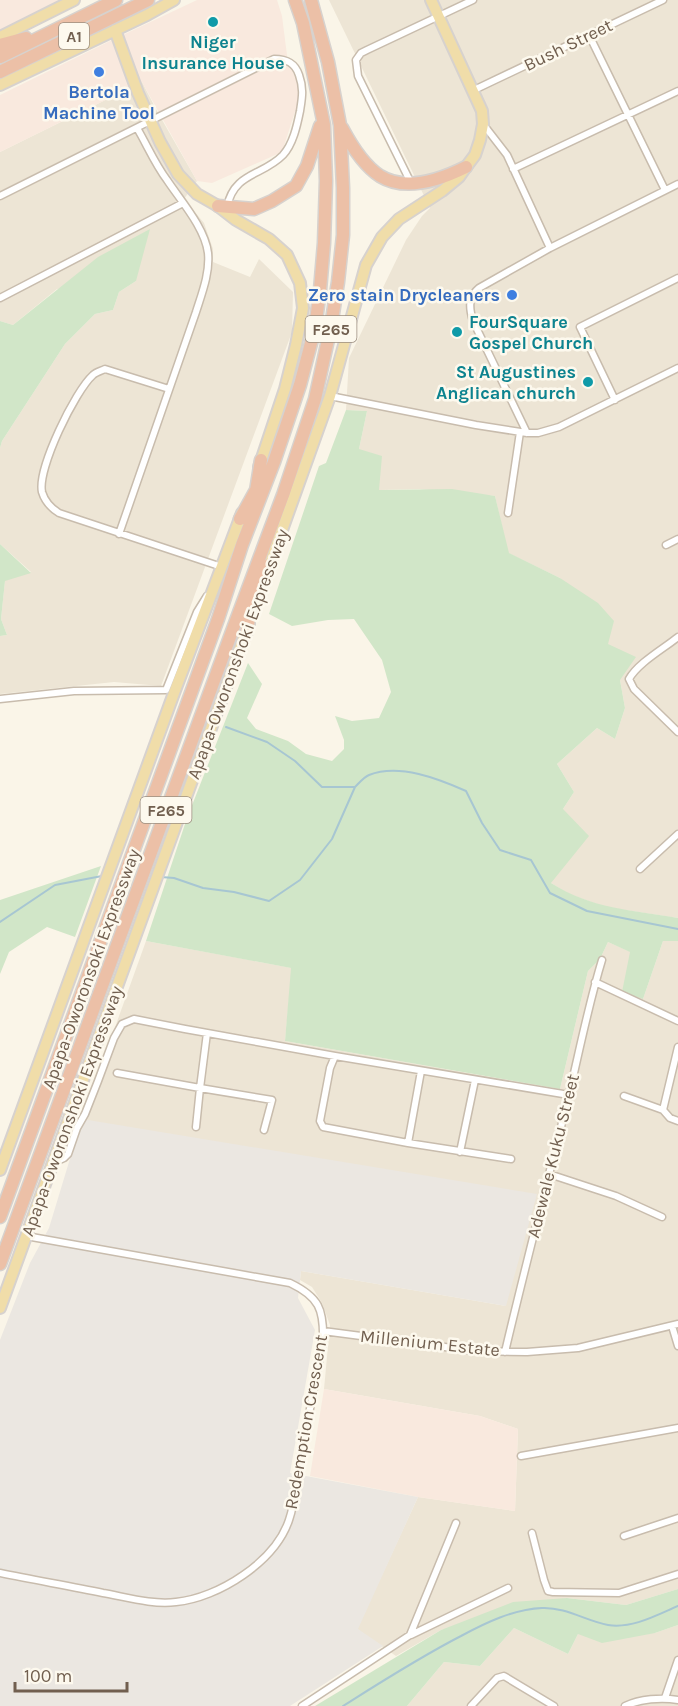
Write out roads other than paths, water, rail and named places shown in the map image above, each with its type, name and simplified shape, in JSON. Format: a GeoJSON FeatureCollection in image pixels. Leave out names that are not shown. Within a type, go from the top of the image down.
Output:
{"type":"FeatureCollection","features":[{"type":"Feature","properties":{"kind":"highway","name":"A1"},"geometry":{"type":"LineString","coordinates":[[0,57],[116,0]]}},
{"type":"Feature","properties":{"kind":"highway","name":"A1"},"geometry":{"type":"LineString","coordinates":[[0,72],[148,0]]}},
{"type":"Feature","properties":{"kind":"highway","name":"Apapa-Oworonshoki Expressway"},"geometry":{"type":"LineString","coordinates":[[218,619],[268,461],[300,385],[316,318],[321,278],[326,181],[324,125],[303,23],[295,0]]}},
{"type":"Feature","properties":{"kind":"highway","name":"Apapa-Oworonshoki Expressway"},"geometry":{"type":"LineString","coordinates":[[234,626],[265,562],[283,495],[315,399],[338,282],[343,235],[340,125],[311,0]]}},
{"type":"Feature","properties":{"kind":"highway"},"geometry":{"type":"LineString","coordinates":[[0,45],[53,31]]}},
{"type":"Feature","properties":{"kind":"highway"},"geometry":{"type":"LineString","coordinates":[[0,78],[27,58]]}},
{"type":"Feature","properties":{"kind":"highway"},"geometry":{"type":"LineString","coordinates":[[222,207],[254,209],[296,186],[307,166],[318,134],[322,113]]}},
{"type":"Feature","properties":{"kind":"highway"},"geometry":{"type":"LineString","coordinates":[[340,125],[362,159],[381,176],[401,183],[427,182],[449,176],[466,167]]}},
{"type":"Feature","properties":{"kind":"highway"},"geometry":{"type":"LineString","coordinates":[[240,519],[256,490],[268,461]]}},
{"type":"Feature","properties":{"kind":"highway"},"geometry":{"type":"LineString","coordinates":[[242,545],[256,490]]}},
{"type":"Feature","properties":{"kind":"highway"},"geometry":{"type":"LineString","coordinates":[[234,626],[252,596],[265,562]]}},
{"type":"Feature","properties":{"kind":"highway"},"geometry":{"type":"LineString","coordinates":[[247,631],[252,596]]}},
{"type":"Feature","properties":{"kind":"highway","name":"Apapa-Oworonsoki Expressway"},"geometry":{"type":"LineString","coordinates":[[0,1217],[218,619]]}},
{"type":"Feature","properties":{"kind":"highway","name":"Apapa-Oworonsoki Expressway"},"geometry":{"type":"LineString","coordinates":[[0,1264],[234,626]]}},
{"type":"Feature","properties":{"kind":"main road"},"geometry":{"type":"LineString","coordinates":[[0,37],[74,0]]}},
{"type":"Feature","properties":{"kind":"main road"},"geometry":{"type":"LineString","coordinates":[[0,85],[174,0]]}},
{"type":"Feature","properties":{"kind":"main road"},"geometry":{"type":"LineString","coordinates":[[431,0],[474,90],[482,111],[483,124]]}},
{"type":"Feature","properties":{"kind":"main road","name":"Apapa-Oworonshoki Expressway"},"geometry":{"type":"LineString","coordinates":[[69,982],[204,613],[240,519],[268,461],[303,308],[300,283],[287,255],[269,239],[236,220],[222,207],[197,194],[182,179],[151,122],[115,30]]}},
{"type":"Feature","properties":{"kind":"main road","name":"Apapa-Oworonshoki Expressway"},"geometry":{"type":"LineString","coordinates":[[0,1308],[247,631],[265,562],[330,396],[366,265],[382,237],[399,219],[459,177],[475,155],[483,124]]}},
{"type":"Feature","properties":{"kind":"main road","name":"Apapa-Oworonsoki Expressway"},"geometry":{"type":"LineString","coordinates":[[0,1170],[69,982]]}},
{"type":"Feature","properties":{"kind":"street"},"geometry":{"type":"LineString","coordinates":[[411,183],[358,76],[356,60],[361,53],[473,0]]}},
{"type":"Feature","properties":{"kind":"street","name":"Bush Street"},"geometry":{"type":"LineString","coordinates":[[474,90],[663,0]]}},
{"type":"Feature","properties":{"kind":"street"},"geometry":{"type":"LineString","coordinates":[[589,35],[665,190]]}},
{"type":"Feature","properties":{"kind":"street"},"geometry":{"type":"LineString","coordinates":[[0,196],[274,59],[290,62],[297,68],[302,84],[303,96],[296,129],[284,154],[243,179],[222,207]]}},
{"type":"Feature","properties":{"kind":"street"},"geometry":{"type":"LineString","coordinates":[[513,169],[678,91]]}},
{"type":"Feature","properties":{"kind":"street"},"geometry":{"type":"LineString","coordinates":[[483,124],[497,141],[513,169],[550,248]]}},
{"type":"Feature","properties":{"kind":"street"},"geometry":{"type":"LineString","coordinates":[[119,534],[207,275],[208,252],[202,233],[165,179],[137,128]]}},
{"type":"Feature","properties":{"kind":"street"},"geometry":{"type":"LineString","coordinates":[[508,513],[523,432],[473,321],[470,311],[472,294],[550,248],[678,184]]}},
{"type":"Feature","properties":{"kind":"street"},"geometry":{"type":"LineString","coordinates":[[0,298],[183,203]]}},
{"type":"Feature","properties":{"kind":"street"},"geometry":{"type":"LineString","coordinates":[[615,400],[581,329],[582,326],[678,278]]}},
{"type":"Feature","properties":{"kind":"street"},"geometry":{"type":"LineString","coordinates":[[330,396],[476,425],[523,432],[549,431],[678,368]]}},
{"type":"Feature","properties":{"kind":"street"},"geometry":{"type":"LineString","coordinates":[[169,389],[105,369],[96,373],[84,387],[57,433],[43,478],[42,491],[51,508],[59,513],[222,567]]}},
{"type":"Feature","properties":{"kind":"street"},"geometry":{"type":"LineString","coordinates":[[666,545],[678,539]]}},
{"type":"Feature","properties":{"kind":"street"},"geometry":{"type":"LineString","coordinates":[[0,699],[74,692],[166,690],[197,612],[206,596],[214,590]]}},
{"type":"Feature","properties":{"kind":"street"},"geometry":{"type":"LineString","coordinates":[[678,637],[633,672],[629,679],[634,689],[678,732]]}},
{"type":"Feature","properties":{"kind":"street"},"geometry":{"type":"LineString","coordinates":[[640,869],[678,834]]}},
{"type":"Feature","properties":{"kind":"street","name":"Adewale Kuku Street"},"geometry":{"type":"LineString","coordinates":[[505,1352],[602,960]]}},
{"type":"Feature","properties":{"kind":"street"},"geometry":{"type":"LineString","coordinates":[[595,982],[678,1021]]}},
{"type":"Feature","properties":{"kind":"street"},"geometry":{"type":"LineString","coordinates":[[53,1163],[68,1154],[114,1038],[122,1024],[134,1018],[335,1056],[569,1095]]}},
{"type":"Feature","properties":{"kind":"street"},"geometry":{"type":"LineString","coordinates":[[196,1127],[207,1032]]}},
{"type":"Feature","properties":{"kind":"street"},"geometry":{"type":"LineString","coordinates":[[663,1110],[678,1047]]}},
{"type":"Feature","properties":{"kind":"street"},"geometry":{"type":"LineString","coordinates":[[335,1056],[330,1068],[321,1126],[408,1143],[511,1159]]}},
{"type":"Feature","properties":{"kind":"street"},"geometry":{"type":"LineString","coordinates":[[408,1143],[421,1071]]}},
{"type":"Feature","properties":{"kind":"street"},"geometry":{"type":"LineString","coordinates":[[117,1073],[272,1100],[264,1130]]}},
{"type":"Feature","properties":{"kind":"street"},"geometry":{"type":"LineString","coordinates":[[460,1152],[475,1080]]}},
{"type":"Feature","properties":{"kind":"street"},"geometry":{"type":"LineString","coordinates":[[624,1096],[663,1110],[670,1118],[678,1121]]}},
{"type":"Feature","properties":{"kind":"street"},"geometry":{"type":"LineString","coordinates":[[549,1174],[616,1196],[662,1218]]}},
{"type":"Feature","properties":{"kind":"street","name":"Redemption Crescent"},"geometry":{"type":"LineString","coordinates":[[0,1573],[152,1602],[190,1600],[224,1587],[245,1574],[272,1549],[289,1521],[323,1341],[320,1307],[302,1288],[290,1283],[26,1236]]}},
{"type":"Feature","properties":{"kind":"street"},"geometry":{"type":"LineString","coordinates":[[675,1325],[678,1346]]}},
{"type":"Feature","properties":{"kind":"street","name":"Millenium Estate"},"geometry":{"type":"LineString","coordinates":[[323,1331],[475,1351],[527,1352],[578,1348],[675,1325]]}},
{"type":"Feature","properties":{"kind":"street"},"geometry":{"type":"LineString","coordinates":[[521,1456],[678,1428]]}},
{"type":"Feature","properties":{"kind":"street"},"geometry":{"type":"LineString","coordinates":[[624,1536],[678,1518]]}},
{"type":"Feature","properties":{"kind":"street"},"geometry":{"type":"LineString","coordinates":[[410,1635],[456,1523]]}},
{"type":"Feature","properties":{"kind":"street"},"geometry":{"type":"LineString","coordinates":[[532,1533],[548,1591],[620,1593],[678,1574]]}},
{"type":"Feature","properties":{"kind":"street"},"geometry":{"type":"LineString","coordinates":[[302,1706],[410,1635],[508,1588]]}},
{"type":"Feature","properties":{"kind":"street"},"geometry":{"type":"LineString","coordinates":[[665,1698],[678,1660]]}},
{"type":"Feature","properties":{"kind":"street"},"geometry":{"type":"LineString","coordinates":[[471,1706],[497,1678],[504,1676],[554,1706]]}},
{"type":"Feature","properties":{"kind":"street"},"geometry":{"type":"LineString","coordinates":[[625,1706],[634,1702],[665,1698],[678,1700]]}},
{"type":"Feature","properties":{"kind":"waterway"},"geometry":{"type":"LineString","coordinates":[[226,727],[267,742],[295,761],[322,787],[355,787],[369,775],[393,771],[419,774],[466,791],[482,823],[500,850],[531,860],[550,893],[587,911],[678,929]]}},
{"type":"Feature","properties":{"kind":"waterway"},"geometry":{"type":"LineString","coordinates":[[161,877],[174,878],[203,888],[234,892],[269,901],[300,880],[332,839],[355,787]]}},
{"type":"Feature","properties":{"kind":"waterway"},"geometry":{"type":"LineString","coordinates":[[0,922],[55,885],[102,876]]}},
{"type":"Feature","properties":{"kind":"waterway"},"geometry":{"type":"LineString","coordinates":[[343,1706],[446,1644],[480,1626],[510,1614],[531,1609],[551,1608],[617,1626],[644,1620],[678,1606]]}},
{"type":"Feature","properties":{"kind":"place","name":"Niger Insurance House"},"geometry":{"type":"Point","coordinates":[213,22]}},
{"type":"Feature","properties":{"kind":"place","name":"Bertola Machine Tool"},"geometry":{"type":"Point","coordinates":[99,72]}},
{"type":"Feature","properties":{"kind":"place","name":"Zero stain Drycleaners"},"geometry":{"type":"Point","coordinates":[512,295]}},
{"type":"Feature","properties":{"kind":"place","name":"FourSquare Gospel Church"},"geometry":{"type":"Point","coordinates":[457,332]}},
{"type":"Feature","properties":{"kind":"place","name":"St Augustines Anglican church"},"geometry":{"type":"Point","coordinates":[588,382]}}]}
